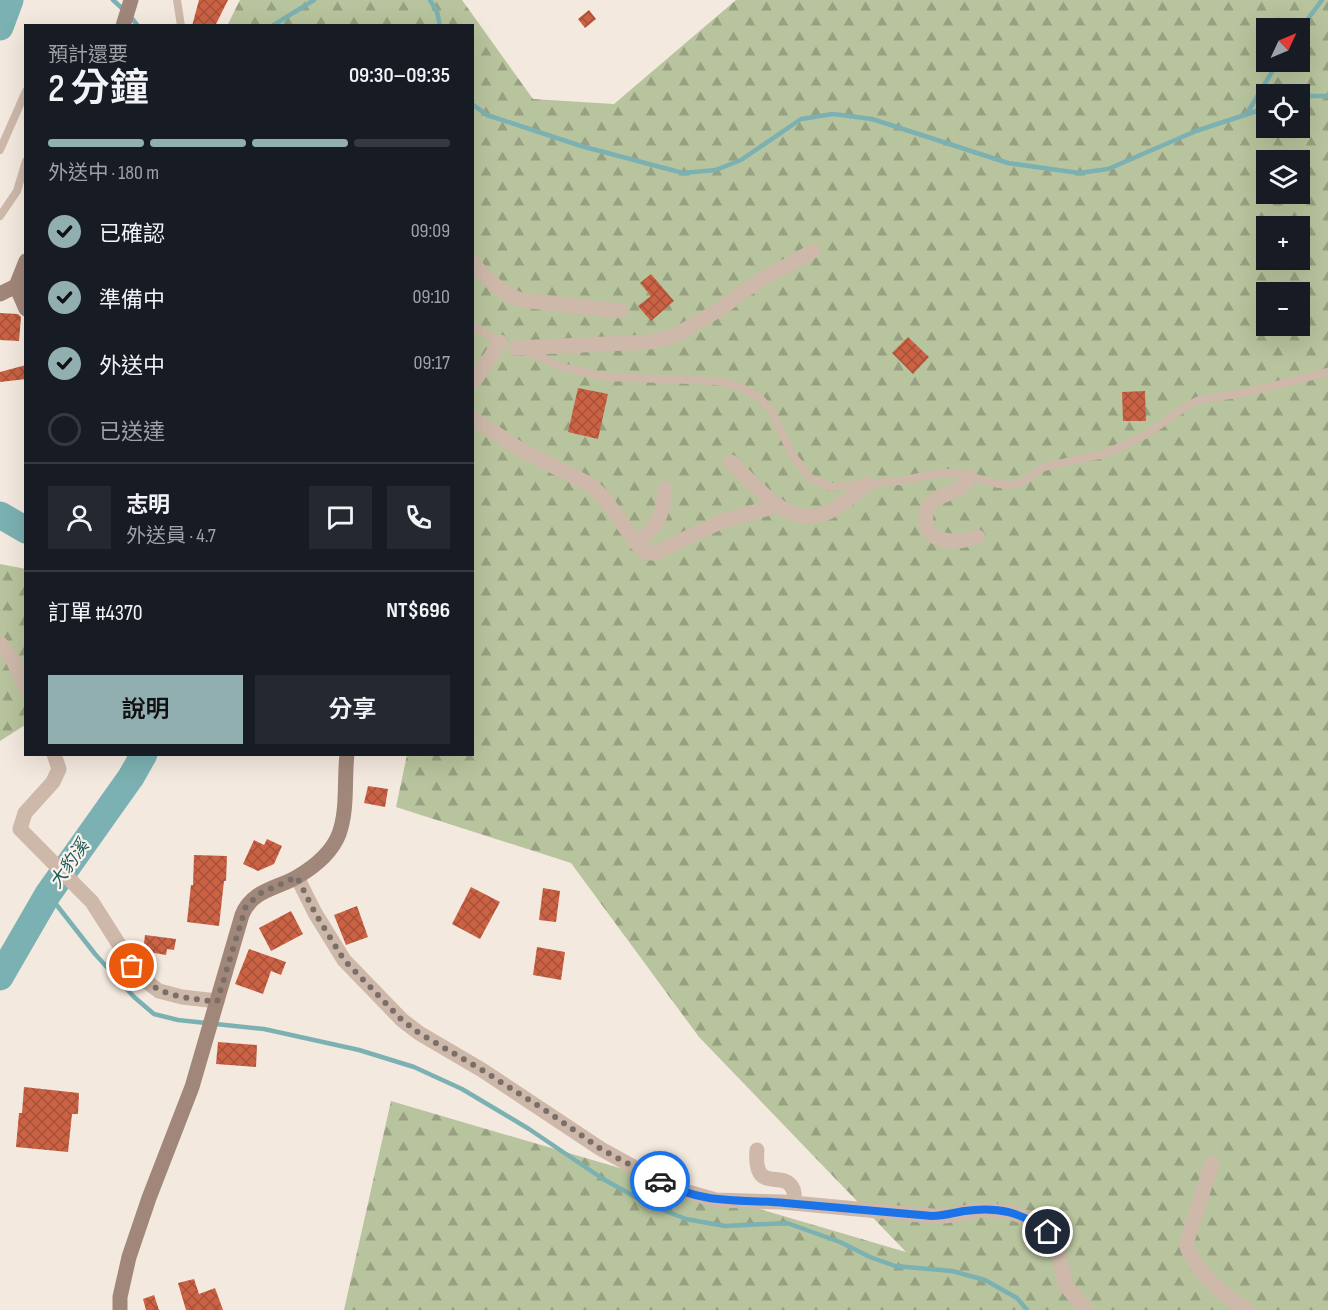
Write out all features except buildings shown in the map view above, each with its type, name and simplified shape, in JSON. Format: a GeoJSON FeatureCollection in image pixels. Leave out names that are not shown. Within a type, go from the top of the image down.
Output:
{"type":"FeatureCollection","features":[{"type":"Feature","properties":{"kind":"street"},"geometry":{"type":"LineString","coordinates":[[124,24],[131,0]]}},
{"type":"Feature","properties":{"kind":"street"},"geometry":{"type":"LineString","coordinates":[[516,348],[650,342],[676,335],[720,309],[754,284],[813,251]]}},
{"type":"Feature","properties":{"kind":"street"},"geometry":{"type":"LineString","coordinates":[[474,264],[497,288],[521,300],[621,311]]}},
{"type":"Feature","properties":{"kind":"street"},"geometry":{"type":"LineString","coordinates":[[0,294],[16,286],[24,266]]}},
{"type":"Feature","properties":{"kind":"street"},"geometry":{"type":"LineString","coordinates":[[16,286],[24,304]]}},
{"type":"Feature","properties":{"kind":"street"},"geometry":{"type":"LineString","coordinates":[[474,379],[500,342]]}},
{"type":"Feature","properties":{"kind":"street"},"geometry":{"type":"LineString","coordinates":[[474,419],[521,450],[591,485],[636,543],[647,553],[655,553],[722,520],[776,506]]}},
{"type":"Feature","properties":{"kind":"street"},"geometry":{"type":"LineString","coordinates":[[730,462],[776,506],[798,514],[811,516],[823,514],[835,508],[867,484]]}},
{"type":"Feature","properties":{"kind":"street"},"geometry":{"type":"LineString","coordinates":[[969,476],[968,482],[962,487],[937,498],[928,505],[925,512],[926,527],[936,538],[955,542],[978,537]]}},
{"type":"Feature","properties":{"kind":"street"},"geometry":{"type":"LineString","coordinates":[[636,543],[656,525],[664,505],[665,489]]}},
{"type":"Feature","properties":{"kind":"street"},"geometry":{"type":"LineString","coordinates":[[0,643],[13,660],[24,684]]}},
{"type":"Feature","properties":{"kind":"street"},"geometry":{"type":"LineString","coordinates":[[55,756],[59,769],[53,782],[26,813],[20,829],[92,902],[139,976],[159,991],[215,1008]]}},
{"type":"Feature","properties":{"kind":"street"},"geometry":{"type":"LineString","coordinates":[[120,1310],[120,1297],[129,1257],[192,1087],[246,906],[261,893],[297,877],[318,862],[331,848],[339,834],[344,814],[347,756]]}},
{"type":"Feature","properties":{"kind":"street"},"geometry":{"type":"LineString","coordinates":[[297,877],[344,960],[402,1020],[601,1149],[670,1187],[716,1200],[794,1203],[932,1216],[981,1210],[1010,1212],[1030,1219],[1048,1232],[1057,1247],[1066,1286],[1086,1310]]}},
{"type":"Feature","properties":{"kind":"street"},"geometry":{"type":"LineString","coordinates":[[757,1150],[755,1166],[758,1171],[768,1179],[789,1184],[793,1188],[794,1203]]}},
{"type":"Feature","properties":{"kind":"street"},"geometry":{"type":"LineString","coordinates":[[1212,1162],[1186,1244],[1197,1265],[1214,1284],[1236,1304],[1248,1310]]}},
{"type":"Feature","properties":{"kind":"lane"},"geometry":{"type":"LineString","coordinates":[[177,0],[181,24]]}},
{"type":"Feature","properties":{"kind":"lane"},"geometry":{"type":"LineString","coordinates":[[0,150],[24,96]]}},
{"type":"Feature","properties":{"kind":"lane"},"geometry":{"type":"LineString","coordinates":[[0,216],[17,191],[24,168]]}},
{"type":"Feature","properties":{"kind":"lane"},"geometry":{"type":"LineString","coordinates":[[474,327],[500,342],[562,367],[606,377],[717,381],[738,386],[760,398],[772,412],[793,456],[810,478],[831,487],[908,479],[940,473],[969,476],[1012,485],[1022,482],[1044,467],[1104,454],[1129,443],[1199,400],[1249,392],[1328,372]]}},
{"type":"Feature","properties":{"kind":"green space"},"geometry":{"type":"Polygon","coordinates":[[[240,0],[462,0],[533,99],[614,104],[736,0],[1328,0],[1328,1310],[344,1310],[391,1101],[906,1252],[699,1037],[571,863],[396,807],[407,756],[474,756],[474,24],[228,24],[240,0]]]}},
{"type":"Feature","properties":{"kind":"green space"},"geometry":{"type":"Polygon","coordinates":[[[0,564],[24,569],[24,726],[0,741],[0,564]]]}},
{"type":"Feature","properties":{"kind":"waterway","name":"大豹溪"},"geometry":{"type":"LineString","coordinates":[[0,27],[10,0]]}},
{"type":"Feature","properties":{"kind":"waterway"},"geometry":{"type":"LineString","coordinates":[[113,0],[124,10]]}},
{"type":"Feature","properties":{"kind":"waterway"},"geometry":{"type":"LineString","coordinates":[[275,24],[314,0]]}},
{"type":"Feature","properties":{"kind":"waterway"},"geometry":{"type":"LineString","coordinates":[[430,0],[437,12],[440,24]]}},
{"type":"Feature","properties":{"kind":"waterway"},"geometry":{"type":"LineString","coordinates":[[1309,18],[1322,0]]}},
{"type":"Feature","properties":{"kind":"waterway"},"geometry":{"type":"LineString","coordinates":[[130,16],[136,24]]}},
{"type":"Feature","properties":{"kind":"waterway"},"geometry":{"type":"LineString","coordinates":[[1246,115],[1272,72]]}},
{"type":"Feature","properties":{"kind":"waterway"},"geometry":{"type":"LineString","coordinates":[[1310,96],[1328,96]]}},
{"type":"Feature","properties":{"kind":"waterway"},"geometry":{"type":"LineString","coordinates":[[474,105],[487,115],[581,146],[683,173],[716,170],[741,160],[801,119],[833,114],[872,119],[1008,163],[1079,173],[1108,169],[1196,131],[1256,111]]}},
{"type":"Feature","properties":{"kind":"waterway","name":"大豹溪"},"geometry":{"type":"LineString","coordinates":[[0,515],[24,529]]}},
{"type":"Feature","properties":{"kind":"waterway","name":"大豹溪"},"geometry":{"type":"LineString","coordinates":[[0,977],[48,894],[131,777],[143,756]]}},
{"type":"Feature","properties":{"kind":"waterway"},"geometry":{"type":"LineString","coordinates":[[48,894],[95,954],[134,997],[154,1014],[178,1020],[264,1029],[359,1050],[414,1067],[462,1089],[529,1129],[603,1179],[650,1205],[686,1219],[725,1226],[787,1223],[840,1242],[895,1266],[952,1271],[985,1280],[1017,1298],[1027,1310]]}},
{"type":"Feature","properties":{"kind":"way so far"},"geometry":{"type":"LineString","coordinates":[[132,966],[139,976],[159,991],[217,1002],[246,906],[261,893],[297,877],[315,913],[344,960],[402,1020],[419,1033],[564,1122],[601,1149],[660,1181]]}},
{"type":"Feature","properties":{"kind":"route"},"geometry":{"type":"LineString","coordinates":[[660,1181],[670,1187],[716,1200],[782,1202],[932,1216],[981,1210],[1010,1212],[1030,1219],[1048,1232]]}}]}
